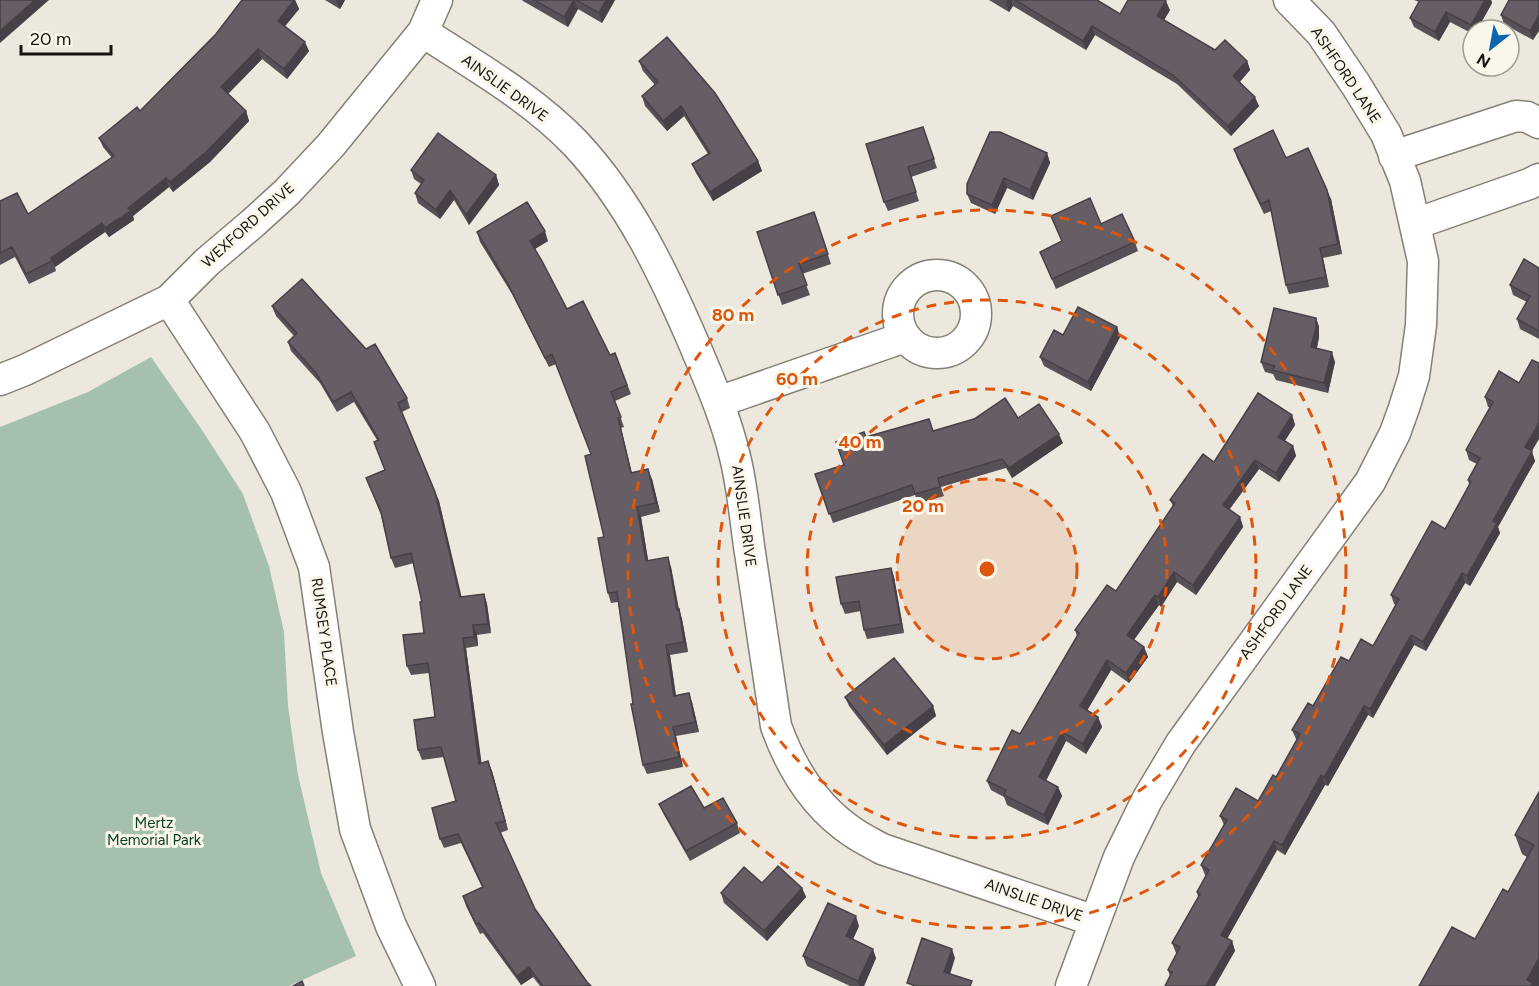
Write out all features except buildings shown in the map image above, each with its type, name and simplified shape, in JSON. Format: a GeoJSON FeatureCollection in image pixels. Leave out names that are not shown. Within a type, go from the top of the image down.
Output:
{"type":"FeatureCollection","features":[{"type":"Feature","properties":{"kind":"street","name":"WEXFORD DRIVE"},"geometry":{"type":"LineString","coordinates":[[0,380],[169,300],[207,262],[287,192],[331,145],[423,32],[437,0]]}},
{"type":"Feature","properties":{"kind":"street","name":"ASHFORD LANE"},"geometry":{"type":"LineString","coordinates":[[1071,986],[1119,857],[1147,800],[1181,743],[1370,482],[1395,434],[1414,376],[1421,325],[1423,261],[1405,181],[1386,134],[1356,85],[1321,33],[1289,0]]}},
{"type":"Feature","properties":{"kind":"street","name":"AINSLIE DRIVE"},"geometry":{"type":"LineString","coordinates":[[423,32],[538,109],[575,143],[603,175],[651,251],[718,402],[736,457],[776,726],[792,765],[807,787],[828,812],[853,833],[882,849],[1095,921]]}},
{"type":"Feature","properties":{"kind":"street"},"geometry":{"type":"LineString","coordinates":[[1394,156],[1516,116],[1527,117],[1539,123]]}},
{"type":"Feature","properties":{"kind":"street"},"geometry":{"type":"LineString","coordinates":[[1414,224],[1539,179]]}},
{"type":"Feature","properties":{"kind":"street","name":"RUMSEY PLACE"},"geometry":{"type":"LineString","coordinates":[[169,300],[255,432],[286,492],[314,567],[355,829],[391,927],[420,986]]}},
{"type":"Feature","properties":{"kind":"street"},"geometry":{"type":"LineString","coordinates":[[718,402],[905,336]]}},
{"type":"Feature","properties":{"kind":"green space","name":"Mertz Memorial Park"},"geometry":{"type":"Polygon","coordinates":[[[151,357],[243,494],[269,566],[284,632],[288,706],[298,775],[321,873],[356,956],[289,986],[0,986],[0,427],[88,392],[151,357]]]}}]}
